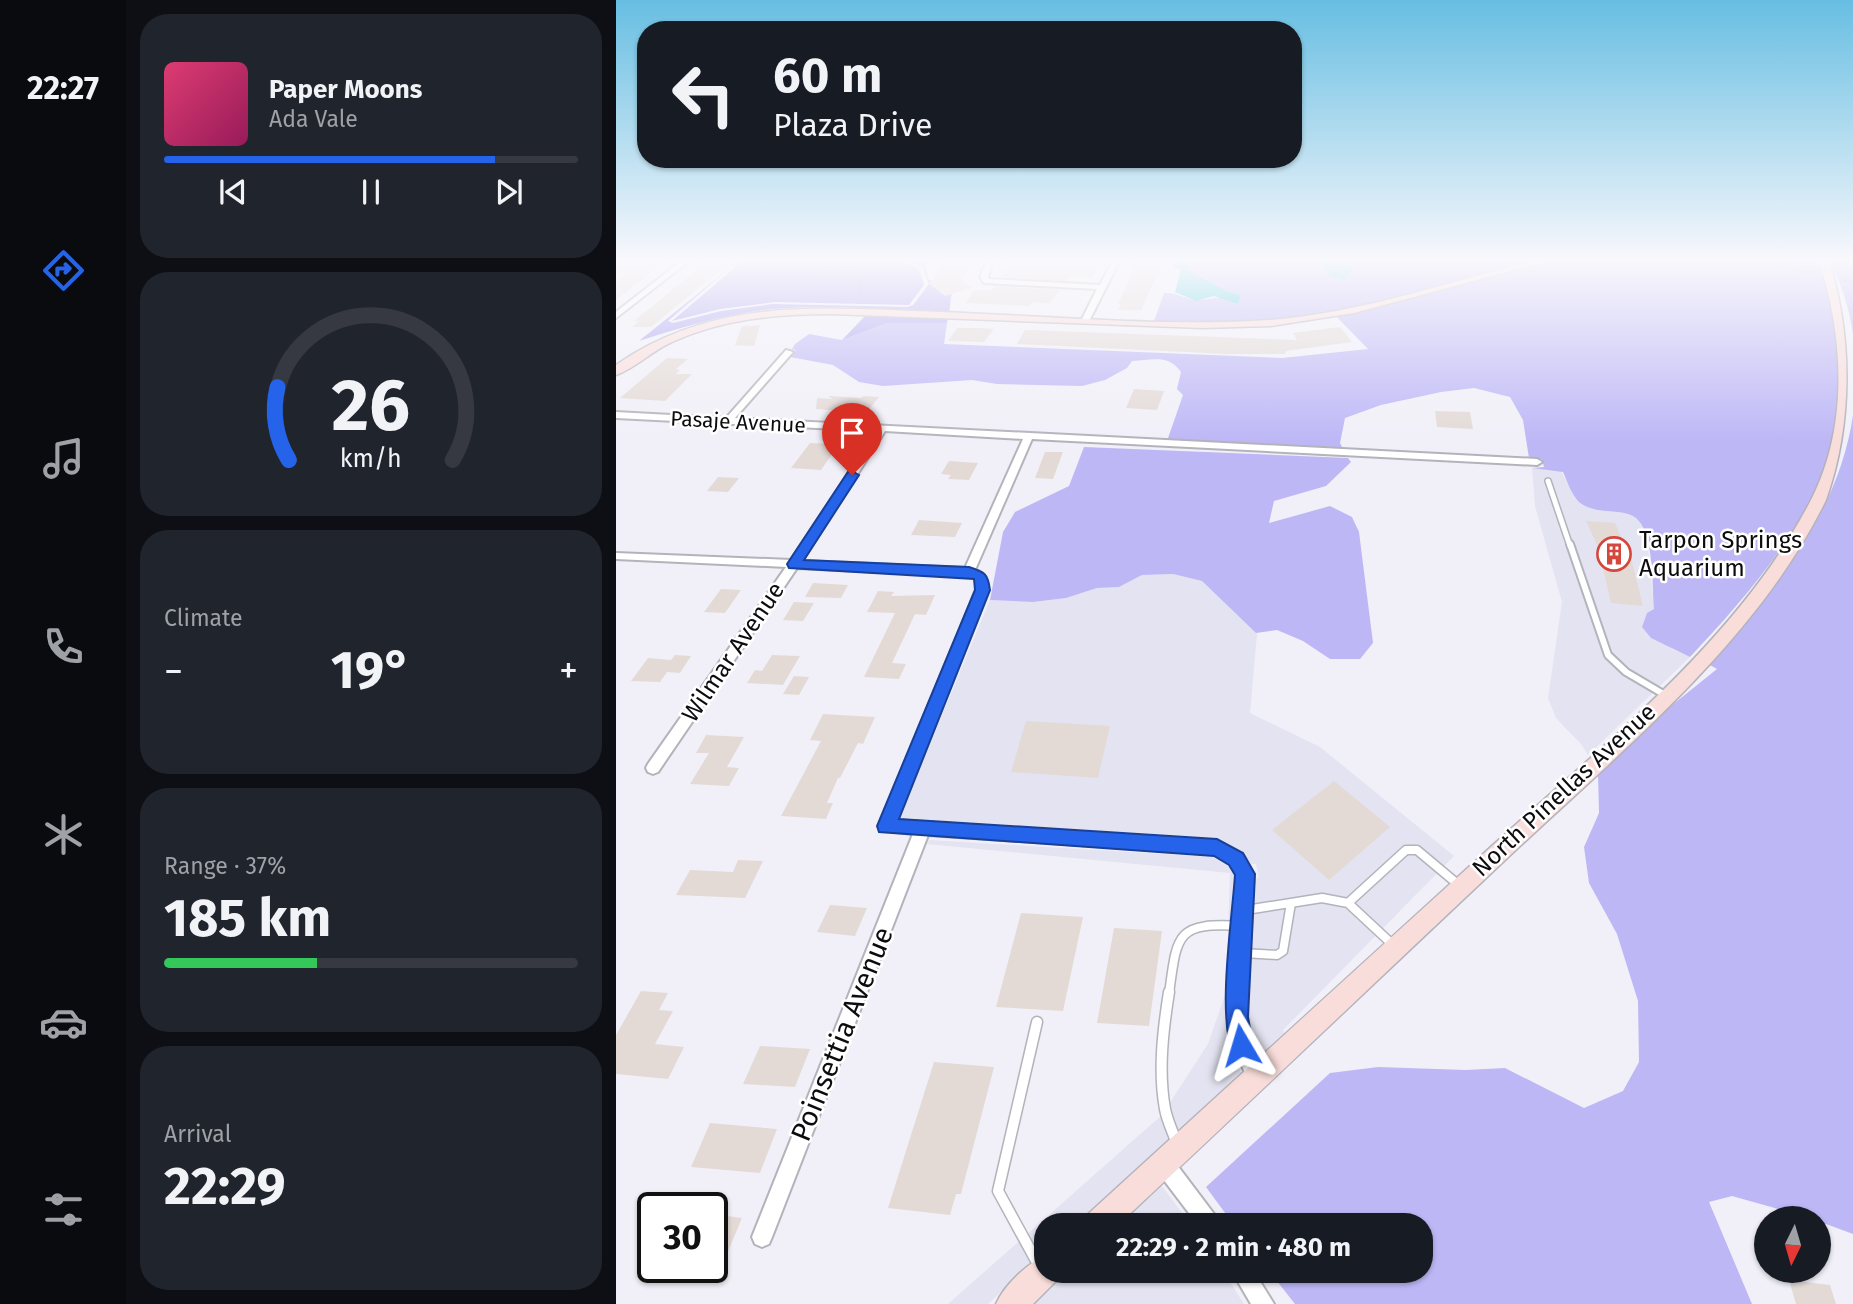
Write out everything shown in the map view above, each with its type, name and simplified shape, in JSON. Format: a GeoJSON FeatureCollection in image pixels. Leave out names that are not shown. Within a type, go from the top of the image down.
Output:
{"type":"FeatureCollection","features":[{"type":"Feature","properties":{"kind":"main road"},"geometry":{"type":"LineString","coordinates":[[616,371],[654,345],[684,332],[728,319]]}},
{"type":"Feature","properties":{"kind":"main road"},"geometry":{"type":"LineString","coordinates":[[1030,319],[1202,325],[1270,323],[1295,319]]}},
{"type":"Feature","properties":{"kind":"main road","name":"North Pinellas Avenue"},"geometry":{"type":"LineString","coordinates":[[1110,1213],[1665,695],[1746,610],[1787,554],[1819,498],[1845,422],[1850,390],[1844,319]]}},
{"type":"Feature","properties":{"kind":"main road"},"geometry":{"type":"LineString","coordinates":[[1011,1304],[1034,1282]]}},
{"type":"Feature","properties":{"kind":"street"},"geometry":{"type":"LineString","coordinates":[[728,421],[789,352]]}},
{"type":"Feature","properties":{"kind":"street","name":"Pasaje Avenue"},"geometry":{"type":"LineString","coordinates":[[616,415],[1028,438]]}},
{"type":"Feature","properties":{"kind":"street","name":"Wilmar Avenue"},"geometry":{"type":"LineString","coordinates":[[653,768],[794,564],[881,430]]}},
{"type":"Feature","properties":{"kind":"street"},"geometry":{"type":"LineString","coordinates":[[969,572],[1028,438],[1536,462]]}},
{"type":"Feature","properties":{"kind":"street"},"geometry":{"type":"LineString","coordinates":[[616,556],[969,572],[981,576],[982,590],[886,826],[922,831],[1217,848],[1236,859],[1245,874],[1237,1017],[1241,1045],[1256,1077]]}},
{"type":"Feature","properties":{"kind":"street","name":"Poinsettia Avenue"},"geometry":{"type":"LineString","coordinates":[[762,1237],[922,831]]}},
{"type":"Feature","properties":{"kind":"street"},"geometry":{"type":"LineString","coordinates":[[1172,1157],[1203,1213]]}},
{"type":"Feature","properties":{"kind":"street"},"geometry":{"type":"LineString","coordinates":[[1249,1283],[1263,1304]]}},
{"type":"Feature","properties":{"kind":"lane"},"geometry":{"type":"LineString","coordinates":[[1548,481],[1608,655],[1626,671],[1665,695]]}},
{"type":"Feature","properties":{"kind":"lane"},"geometry":{"type":"LineString","coordinates":[[1348,903],[1406,850],[1417,850],[1461,887]]}},
{"type":"Feature","properties":{"kind":"lane"},"geometry":{"type":"LineString","coordinates":[[1172,1157],[1163,1091],[1165,1035],[1178,941],[1183,933],[1193,927],[1243,918],[1291,903],[1322,898],[1348,903],[1396,947]]}},
{"type":"Feature","properties":{"kind":"lane"},"geometry":{"type":"LineString","coordinates":[[1241,952],[1277,955],[1283,951],[1291,903]]}},
{"type":"Feature","properties":{"kind":"lane"},"geometry":{"type":"LineString","coordinates":[[1034,1253],[998,1191],[1037,1021]]}},
{"type":"Feature","properties":{"kind":"shaded area"},"geometry":{"type":"Polygon","coordinates":[[[667,319],[671,319],[668,321],[673,323],[690,319],[716,319],[639,341],[667,319]]]}},
{"type":"Feature","properties":{"kind":"shaded area"},"geometry":{"type":"Polygon","coordinates":[[[862,319],[948,319],[947,323],[887,323],[842,340],[862,319]]]}},
{"type":"Feature","properties":{"kind":"shaded area"},"geometry":{"type":"Polygon","coordinates":[[[1155,319],[1276,319],[1238,322],[1154,321],[1155,319]]]}},
{"type":"Feature","properties":{"kind":"shaded area"},"geometry":{"type":"Polygon","coordinates":[[[1339,319],[1838,319],[1841,362],[1838,420],[1830,453],[1801,517],[1760,577],[1690,657],[1651,638],[1642,627],[1647,613],[1654,609],[1650,549],[1638,520],[1626,513],[1585,506],[1576,498],[1563,472],[1532,468],[1544,467],[1542,459],[1529,458],[1523,420],[1510,397],[1474,388],[1381,405],[1345,418],[1340,443],[1343,449],[1167,441],[1183,395],[1177,389],[1181,372],[1165,360],[1132,361],[1127,368],[1105,380],[1082,386],[997,384],[972,380],[883,386],[859,382],[833,365],[790,357],[796,350],[792,349],[795,344],[809,334],[842,340],[887,323],[947,323],[944,344],[1282,358],[1368,349],[1339,319]]]}},
{"type":"Feature","properties":{"kind":"shaded area"},"geometry":{"type":"Polygon","coordinates":[[[1853,415],[1853,1234],[1831,1226],[1831,1206],[1767,1206],[1732,1196],[1709,1202],[1752,1304],[1295,1304],[1278,1283],[1433,1283],[1433,1213],[1225,1213],[1206,1187],[1330,1073],[1378,1067],[1466,1070],[1505,1068],[1584,1108],[1623,1091],[1639,1062],[1638,1001],[1617,934],[1589,883],[1584,847],[1599,813],[1598,773],[1651,722],[1717,669],[1708,664],[1778,580],[1818,518],[1845,451],[1853,415]]]}},
{"type":"Feature","properties":{"kind":"shaded area"},"geometry":{"type":"Polygon","coordinates":[[[1084,447],[1348,458],[1351,462],[1326,486],[1274,501],[1269,523],[1330,506],[1352,517],[1359,532],[1373,643],[1360,659],[1330,659],[1303,641],[1277,630],[1256,633],[1202,581],[1173,574],[1142,575],[1119,587],[1097,588],[1066,598],[1033,602],[990,600],[1003,532],[1015,512],[1069,486],[1084,447]]]}},
{"type":"Feature","properties":{"kind":"shaded area"},"geometry":{"type":"Polygon","coordinates":[[[1532,468],[1560,470],[1576,498],[1633,515],[1639,521],[1647,537],[1654,609],[1672,649],[1690,657],[1588,755],[1556,718],[1548,698],[1562,602],[1535,506],[1532,468]]]}},
{"type":"Feature","properties":{"kind":"shaded area"},"geometry":{"type":"Polygon","coordinates":[[[1173,574],[1202,581],[1257,634],[1250,713],[1320,747],[1454,856],[1283,1030],[1285,1034],[1260,1056],[1253,1041],[1248,1016],[1255,880],[1259,877],[1256,864],[1251,864],[1241,851],[1218,838],[899,818],[990,600],[1033,602],[1066,598],[1097,588],[1119,587],[1142,575],[1173,574]]]}},
{"type":"Feature","properties":{"kind":"shaded area"},"geometry":{"type":"Polygon","coordinates":[[[929,840],[1213,857],[1229,867],[1235,877],[1225,1017],[1230,1048],[1241,1073],[1088,1213],[1051,1213],[1162,1115],[1208,1044],[1226,992],[1230,873],[927,844],[929,840]]]}},
{"type":"Feature","properties":{"kind":"shaded area"},"geometry":{"type":"Polygon","coordinates":[[[1162,1186],[1182,1213],[1132,1213],[1162,1186]]]}},
{"type":"Feature","properties":{"kind":"shaded area"},"geometry":{"type":"Polygon","coordinates":[[[1034,1228],[1034,1261],[988,1304],[948,1304],[1034,1228]]]}},
{"type":"Feature","properties":{"kind":"shaded area"},"geometry":{"type":"Polygon","coordinates":[[[1055,1283],[1231,1283],[1244,1304],[1033,1304],[1055,1283]]]}},
{"type":"Feature","properties":{"kind":"building"},"geometry":{"type":"Polygon","coordinates":[[[661,319],[651,327],[632,327],[639,321],[634,321],[661,319]]]}},
{"type":"Feature","properties":{"kind":"building"},"geometry":{"type":"Polygon","coordinates":[[[760,325],[754,346],[735,345],[742,326],[760,325]]]}},
{"type":"Feature","properties":{"kind":"building"},"geometry":{"type":"Polygon","coordinates":[[[1340,327],[1352,342],[1286,351],[1285,354],[1228,354],[1017,344],[1025,330],[1297,340],[1293,333],[1340,327]]]}},
{"type":"Feature","properties":{"kind":"building"},"geometry":{"type":"Polygon","coordinates":[[[957,328],[994,329],[984,342],[948,341],[957,328]]]}},
{"type":"Feature","properties":{"kind":"building"},"geometry":{"type":"Polygon","coordinates":[[[667,358],[688,359],[676,369],[680,370],[676,374],[692,374],[665,401],[620,398],[667,358]]]}},
{"type":"Feature","properties":{"kind":"building"},"geometry":{"type":"Polygon","coordinates":[[[1134,389],[1164,391],[1157,410],[1126,408],[1134,389]]]}},
{"type":"Feature","properties":{"kind":"building"},"geometry":{"type":"Polygon","coordinates":[[[828,396],[879,397],[866,413],[816,409],[817,398],[833,399],[828,396]]]}},
{"type":"Feature","properties":{"kind":"building"},"geometry":{"type":"Polygon","coordinates":[[[1435,411],[1470,412],[1473,429],[1437,427],[1435,411]]]}},
{"type":"Feature","properties":{"kind":"building"},"geometry":{"type":"Polygon","coordinates":[[[810,443],[839,444],[821,470],[791,468],[810,443]]]}},
{"type":"Feature","properties":{"kind":"building"},"geometry":{"type":"Polygon","coordinates":[[[1045,452],[1063,452],[1053,479],[1035,478],[1045,452]]]}},
{"type":"Feature","properties":{"kind":"building"},"geometry":{"type":"Polygon","coordinates":[[[949,461],[978,463],[969,480],[948,479],[951,475],[941,474],[949,461]]]}},
{"type":"Feature","properties":{"kind":"building"},"geometry":{"type":"Polygon","coordinates":[[[718,477],[739,478],[728,492],[707,491],[718,477]]]}},
{"type":"Feature","properties":{"kind":"building"},"geometry":{"type":"Polygon","coordinates":[[[919,520],[962,523],[955,537],[911,535],[919,520]]]}},
{"type":"Feature","properties":{"kind":"building","name":"Tarpon Springs Aquarium"},"geometry":{"type":"Polygon","coordinates":[[[1586,521],[1615,523],[1632,562],[1643,606],[1611,603],[1598,547],[1586,521]]]}},
{"type":"Feature","properties":{"kind":"building"},"geometry":{"type":"Polygon","coordinates":[[[813,583],[848,585],[841,598],[805,597],[813,583]]]}},
{"type":"Feature","properties":{"kind":"building"},"geometry":{"type":"Polygon","coordinates":[[[721,589],[741,590],[725,613],[704,612],[721,589]]]}},
{"type":"Feature","properties":{"kind":"building"},"geometry":{"type":"Polygon","coordinates":[[[878,591],[894,592],[891,596],[935,595],[926,615],[915,614],[892,663],[906,664],[899,679],[864,677],[895,613],[867,612],[878,591]]]}},
{"type":"Feature","properties":{"kind":"building"},"geometry":{"type":"Polygon","coordinates":[[[794,602],[814,603],[803,621],[783,620],[794,602]]]}},
{"type":"Feature","properties":{"kind":"building"},"geometry":{"type":"Polygon","coordinates":[[[675,655],[691,656],[680,673],[667,672],[660,682],[631,681],[648,658],[671,660],[675,655]]]}},
{"type":"Feature","properties":{"kind":"building"},"geometry":{"type":"Polygon","coordinates":[[[772,655],[800,656],[783,685],[747,683],[755,670],[762,671],[772,655]]]}},
{"type":"Feature","properties":{"kind":"building"},"geometry":{"type":"Polygon","coordinates":[[[794,676],[809,677],[799,695],[783,694],[794,676]]]}},
{"type":"Feature","properties":{"kind":"building"},"geometry":{"type":"Polygon","coordinates":[[[823,714],[875,717],[863,744],[858,743],[838,778],[827,803],[833,803],[826,819],[781,816],[821,741],[810,740],[823,714]]]}},
{"type":"Feature","properties":{"kind":"building"},"geometry":{"type":"Polygon","coordinates":[[[1026,721],[1110,726],[1098,778],[1011,772],[1026,721]]]}},
{"type":"Feature","properties":{"kind":"building"},"geometry":{"type":"Polygon","coordinates":[[[706,735],[744,737],[727,767],[739,768],[729,786],[690,784],[709,753],[696,753],[706,735]]]}},
{"type":"Feature","properties":{"kind":"building"},"geometry":{"type":"Polygon","coordinates":[[[1334,781],[1390,827],[1329,880],[1272,830],[1334,781]]]}},
{"type":"Feature","properties":{"kind":"building"},"geometry":{"type":"Polygon","coordinates":[[[738,860],[763,861],[745,898],[676,895],[690,870],[733,872],[738,860]]]}},
{"type":"Feature","properties":{"kind":"building"},"geometry":{"type":"Polygon","coordinates":[[[830,905],[867,908],[855,936],[817,932],[830,905]]]}},
{"type":"Feature","properties":{"kind":"building"},"geometry":{"type":"Polygon","coordinates":[[[1021,913],[1083,917],[1063,1011],[996,1007],[1021,913]]]}},
{"type":"Feature","properties":{"kind":"building"},"geometry":{"type":"Polygon","coordinates":[[[1114,928],[1162,931],[1149,1026],[1097,1023],[1114,928]]]}},
{"type":"Feature","properties":{"kind":"building"},"geometry":{"type":"Polygon","coordinates":[[[641,991],[668,993],[659,1010],[673,1011],[655,1044],[684,1047],[668,1079],[616,1074],[616,1035],[641,991]]]}},
{"type":"Feature","properties":{"kind":"building"},"geometry":{"type":"Polygon","coordinates":[[[760,1046],[810,1049],[795,1087],[743,1084],[760,1046]]]}},
{"type":"Feature","properties":{"kind":"building"},"geometry":{"type":"Polygon","coordinates":[[[934,1062],[994,1067],[961,1194],[956,1194],[950,1215],[888,1208],[934,1062]]]}},
{"type":"Feature","properties":{"kind":"building"},"geometry":{"type":"Polygon","coordinates":[[[710,1123],[777,1129],[760,1173],[691,1167],[710,1123]]]}},
{"type":"Feature","properties":{"kind":"building"},"geometry":{"type":"Polygon","coordinates":[[[728,1216],[742,1218],[728,1251],[728,1216]]]}},
{"type":"Feature","properties":{"kind":"building"},"geometry":{"type":"Polygon","coordinates":[[[1790,1283],[1830,1285],[1836,1304],[1796,1304],[1790,1283]]]}},
{"type":"Feature","properties":{"kind":"place","name":"Tarpon Springs Aquarium"},"geometry":{"type":"Point","coordinates":[1614,554]}},
{"type":"Feature","properties":{"kind":"route"},"geometry":{"type":"LineString","coordinates":[[852,475],[794,564],[969,572],[981,576],[982,590],[886,826],[922,831],[1217,848],[1236,859],[1245,874],[1237,1017],[1241,1045]]}}]}
